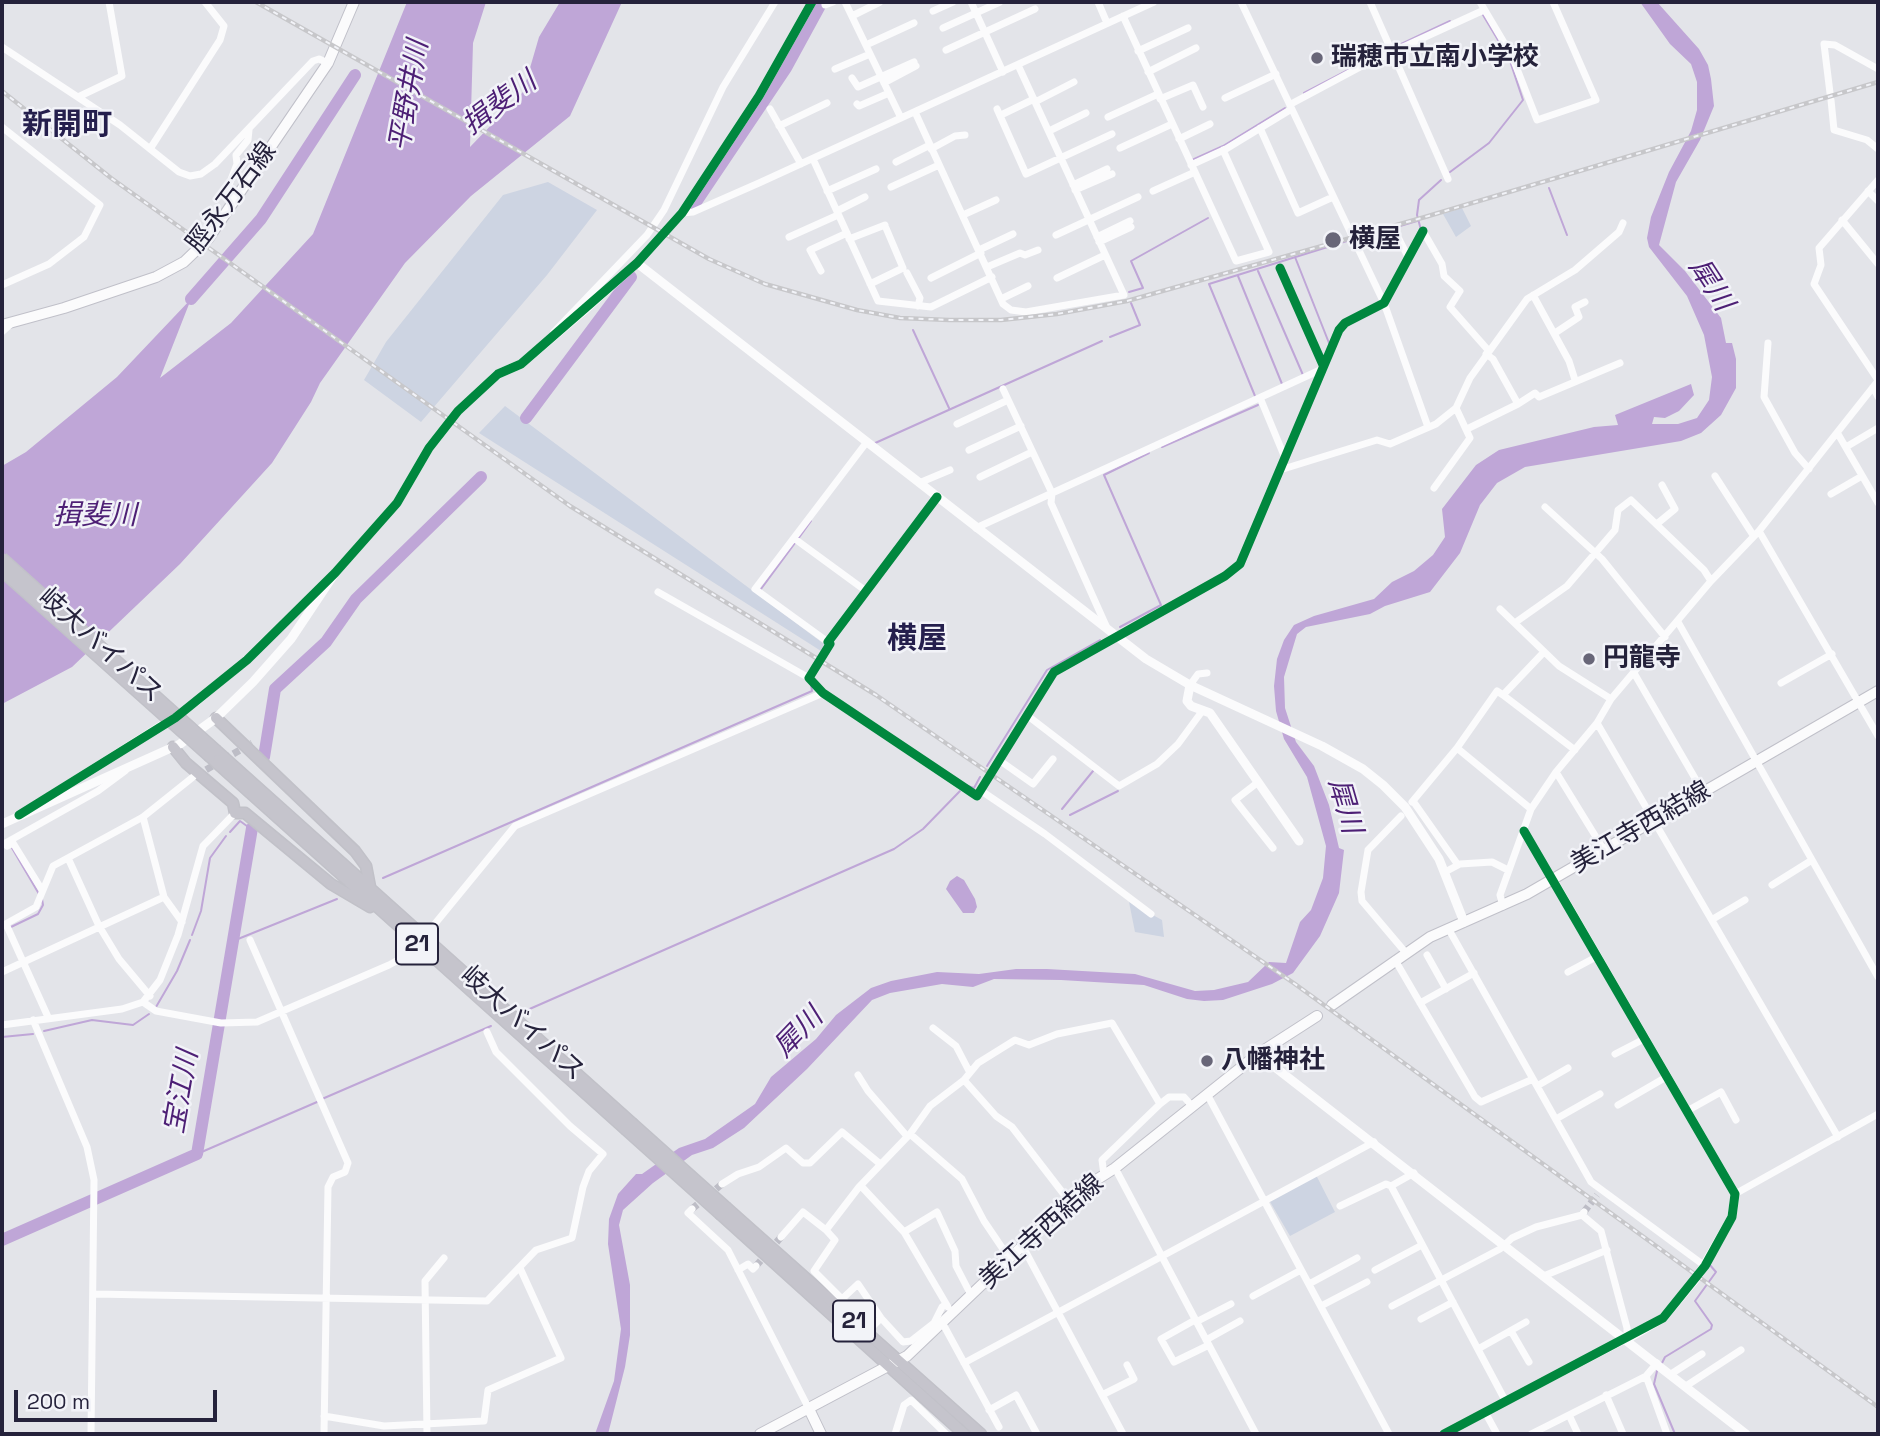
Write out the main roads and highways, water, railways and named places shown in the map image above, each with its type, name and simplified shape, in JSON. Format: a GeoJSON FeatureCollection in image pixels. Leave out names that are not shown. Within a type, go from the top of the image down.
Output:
{"type":"FeatureCollection","features":[{"type":"Feature","properties":{"kind":"highway","name":"岐大バイパス"},"geometry":{"type":"LineString","coordinates":[[2,558],[376,908],[420,939]]}},
{"type":"Feature","properties":{"kind":"highway","name":"岐大バイパス"},"geometry":{"type":"LineString","coordinates":[[2,571],[370,887],[420,939],[893,1364],[964,1434]]}},
{"type":"Feature","properties":{"kind":"highway"},"geometry":{"type":"LineString","coordinates":[[216,718],[355,851],[366,866],[370,887]]}},
{"type":"Feature","properties":{"kind":"highway"},"geometry":{"type":"LineString","coordinates":[[173,747],[186,763],[233,803],[234,813],[245,813],[331,884],[365,906],[376,908]]}},
{"type":"Feature","properties":{"kind":"highway","name":"岐大バイパス"},"geometry":{"type":"LineString","coordinates":[[893,1364],[981,1434]]}},
{"type":"Feature","properties":{"kind":"main road","name":"脛永万石線"},"geometry":{"type":"LineString","coordinates":[[2,325],[156,277],[184,262],[200,246],[232,203],[328,63],[354,2]]}},
{"type":"Feature","properties":{"kind":"main road","name":"美江寺西結線"},"geometry":{"type":"LineString","coordinates":[[1332,1005],[1395,960],[1448,928],[1503,906],[1553,880],[1878,691]]}},
{"type":"Feature","properties":{"kind":"main road","name":"美江寺西結線"},"geometry":{"type":"LineString","coordinates":[[760,1434],[893,1364],[943,1324],[949,1309],[971,1295],[1069,1201],[1115,1168],[1258,1054],[1317,1016]]}},
{"type":"Feature","properties":{"kind":"main road"},"geometry":{"type":"LineString","coordinates":[[809,1409],[821,1434]]}},
{"type":"Feature","properties":{"kind":"water"},"geometry":{"type":"Polygon","coordinates":[[[407,2],[486,2],[473,43],[470,147],[523,92],[539,37],[560,2],[622,2],[570,116],[471,196],[405,263],[320,383],[272,463],[180,564],[72,667],[2,704],[2,466],[26,452],[117,377],[191,299],[160,378],[231,323],[313,234],[407,2]]]}},
{"type":"Feature","properties":{"kind":"water"},"geometry":{"type":"Polygon","coordinates":[[[1640,2],[1657,2],[1699,49],[1708,65],[1711,79],[1714,106],[1700,140],[1676,182],[1659,245],[1685,271],[1721,318],[1726,343],[1732,343],[1736,359],[1736,388],[1721,415],[1701,433],[1681,441],[1525,467],[1497,483],[1480,505],[1460,553],[1430,592],[1385,606],[1370,614],[1306,627],[1297,634],[1284,677],[1285,708],[1296,742],[1314,766],[1329,805],[1339,848],[1344,850],[1339,893],[1320,936],[1293,973],[1272,984],[1223,1000],[1204,1001],[1187,999],[1144,985],[1061,980],[994,979],[973,987],[942,984],[890,993],[872,1000],[807,1069],[744,1128],[713,1148],[692,1155],[653,1183],[623,1210],[619,1225],[630,1285],[630,1335],[608,1434],[595,1434],[614,1381],[621,1329],[608,1244],[609,1219],[618,1194],[636,1174],[642,1174],[679,1148],[705,1139],[755,1104],[771,1077],[816,1039],[836,1015],[871,988],[891,981],[937,972],[979,974],[1016,969],[1047,969],[1135,974],[1195,991],[1214,990],[1248,982],[1269,962],[1286,963],[1300,922],[1311,910],[1323,878],[1326,846],[1307,777],[1284,739],[1276,711],[1274,686],[1277,659],[1284,640],[1294,625],[1314,616],[1374,599],[1392,582],[1414,571],[1433,555],[1445,537],[1442,509],[1476,465],[1499,450],[1594,427],[1618,425],[1615,415],[1691,384],[1694,395],[1679,411],[1665,418],[1654,417],[1652,424],[1678,424],[1697,418],[1709,400],[1712,377],[1704,335],[1687,296],[1649,247],[1647,238],[1651,217],[1669,172],[1691,131],[1697,110],[1697,82],[1691,64],[1670,44],[1640,2]]]}},
{"type":"Feature","properties":{"kind":"water"},"geometry":{"type":"Polygon","coordinates":[[[957,876],[964,880],[975,899],[977,907],[974,913],[963,913],[946,889],[950,881],[957,876]]]}},
{"type":"Feature","properties":{"kind":"waterway"},"geometry":{"type":"LineString","coordinates":[[694,205],[786,68],[822,2]]}},
{"type":"Feature","properties":{"kind":"waterway"},"geometry":{"type":"LineString","coordinates":[[1483,15],[1504,50]]}},
{"type":"Feature","properties":{"kind":"waterway"},"geometry":{"type":"LineString","coordinates":[[1399,45],[1450,21]]}},
{"type":"Feature","properties":{"kind":"waterway"},"geometry":{"type":"LineString","coordinates":[[1304,93],[1377,55]]}},
{"type":"Feature","properties":{"kind":"waterway"},"geometry":{"type":"LineString","coordinates":[[1450,172],[1489,143],[1523,100],[1510,61]]}},
{"type":"Feature","properties":{"kind":"waterway"},"geometry":{"type":"LineString","coordinates":[[191,299],[261,219],[355,75]]}},
{"type":"Feature","properties":{"kind":"waterway"},"geometry":{"type":"LineString","coordinates":[[1192,160],[1223,146],[1285,108]]}},
{"type":"Feature","properties":{"kind":"waterway"},"geometry":{"type":"LineString","coordinates":[[1421,230],[1417,215],[1419,200],[1441,180]]}},
{"type":"Feature","properties":{"kind":"waterway"},"geometry":{"type":"LineString","coordinates":[[1549,188],[1567,235]]}},
{"type":"Feature","properties":{"kind":"waterway"},"geometry":{"type":"LineString","coordinates":[[1129,292],[1143,288],[1131,261],[1208,218]]}},
{"type":"Feature","properties":{"kind":"waterway"},"geometry":{"type":"LineString","coordinates":[[1356,239],[1417,221]]}},
{"type":"Feature","properties":{"kind":"waterway"},"geometry":{"type":"LineString","coordinates":[[1255,396],[1209,284],[1350,240]]}},
{"type":"Feature","properties":{"kind":"waterway"},"geometry":{"type":"LineString","coordinates":[[1295,257],[1329,343]]}},
{"type":"Feature","properties":{"kind":"waterway"},"geometry":{"type":"LineString","coordinates":[[1258,271],[1303,375]]}},
{"type":"Feature","properties":{"kind":"waterway"},"geometry":{"type":"LineString","coordinates":[[1238,276],[1282,384]]}},
{"type":"Feature","properties":{"kind":"waterway"},"geometry":{"type":"LineString","coordinates":[[526,418],[631,277]]}},
{"type":"Feature","properties":{"kind":"waterway"},"geometry":{"type":"LineString","coordinates":[[1110,337],[1140,325],[1131,303]]}},
{"type":"Feature","properties":{"kind":"waterway"},"geometry":{"type":"LineString","coordinates":[[913,330],[949,408]]}},
{"type":"Feature","properties":{"kind":"waterway"},"geometry":{"type":"LineString","coordinates":[[873,444],[1102,341]]}},
{"type":"Feature","properties":{"kind":"waterway"},"geometry":{"type":"LineString","coordinates":[[1162,447],[1258,405]]}},
{"type":"Feature","properties":{"kind":"waterway"},"geometry":{"type":"LineString","coordinates":[[1120,627],[1161,605],[1104,475],[1149,453]]}},
{"type":"Feature","properties":{"kind":"waterway"},"geometry":{"type":"LineString","coordinates":[[264,757],[275,689],[326,642],[356,599],[481,477]]}},
{"type":"Feature","properties":{"kind":"waterway"},"geometry":{"type":"LineString","coordinates":[[798,539],[811,521]]}},
{"type":"Feature","properties":{"kind":"waterway"},"geometry":{"type":"LineString","coordinates":[[761,589],[795,543]]}},
{"type":"Feature","properties":{"kind":"waterway"},"geometry":{"type":"LineString","coordinates":[[987,766],[1047,670],[1100,640]]}},
{"type":"Feature","properties":{"kind":"waterway"},"geometry":{"type":"LineString","coordinates":[[383,878],[812,691],[811,684]]}},
{"type":"Feature","properties":{"kind":"waterway"},"geometry":{"type":"LineString","coordinates":[[1062,809],[1093,771]]}},
{"type":"Feature","properties":{"kind":"waterway"},"geometry":{"type":"LineString","coordinates":[[965,785],[974,788],[980,777]]}},
{"type":"Feature","properties":{"kind":"waterway"},"geometry":{"type":"LineString","coordinates":[[525,1011],[894,849],[923,829],[960,791]]}},
{"type":"Feature","properties":{"kind":"waterway"},"geometry":{"type":"LineString","coordinates":[[1070,815],[1118,791]]}},
{"type":"Feature","properties":{"kind":"waterway"},"geometry":{"type":"LineString","coordinates":[[230,832],[240,821],[251,829]]}},
{"type":"Feature","properties":{"kind":"waterway","name":"宝江川"},"geometry":{"type":"LineString","coordinates":[[2,1240],[197,1154],[252,828]]}},
{"type":"Feature","properties":{"kind":"waterway"},"geometry":{"type":"LineString","coordinates":[[192,935],[201,911],[210,858],[226,836]]}},
{"type":"Feature","properties":{"kind":"waterway"},"geometry":{"type":"LineString","coordinates":[[12,848],[39,894]]}},
{"type":"Feature","properties":{"kind":"waterway"},"geometry":{"type":"LineString","coordinates":[[11,927],[38,914],[43,905],[42,899]]}},
{"type":"Feature","properties":{"kind":"waterway"},"geometry":{"type":"LineString","coordinates":[[233,941],[337,899]]}},
{"type":"Feature","properties":{"kind":"waterway"},"geometry":{"type":"LineString","coordinates":[[156,1007],[177,971],[190,940]]}},
{"type":"Feature","properties":{"kind":"waterway"},"geometry":{"type":"LineString","coordinates":[[44,1031],[92,1020],[133,1025],[149,1014]]}},
{"type":"Feature","properties":{"kind":"waterway"},"geometry":{"type":"LineString","coordinates":[[322,1099],[491,1026]]}},
{"type":"Feature","properties":{"kind":"waterway"},"geometry":{"type":"LineString","coordinates":[[2,1037],[33,1034]]}},
{"type":"Feature","properties":{"kind":"waterway"},"geometry":{"type":"LineString","coordinates":[[197,1154],[317,1102]]}},
{"type":"Feature","properties":{"kind":"waterway"},"geometry":{"type":"LineString","coordinates":[[1662,1363],[1665,1357],[1711,1329],[1712,1325],[1695,1301],[1716,1272],[1709,1264]]}},
{"type":"Feature","properties":{"kind":"waterway"},"geometry":{"type":"LineString","coordinates":[[1657,1371],[1654,1384],[1675,1434]]}},
{"type":"Feature","properties":{"kind":"tunnel"},"geometry":{"type":"LineString","coordinates":[[813,670],[826,650]]}},
{"type":"Feature","properties":{"kind":"tunnel"},"geometry":{"type":"LineString","coordinates":[[197,775],[252,743]]}},
{"type":"Feature","properties":{"kind":"tunnel"},"geometry":{"type":"LineString","coordinates":[[985,782],[999,760]]}},
{"type":"Feature","properties":{"kind":"tunnel"},"geometry":{"type":"LineString","coordinates":[[692,1209],[722,1184]]}},
{"type":"Feature","properties":{"kind":"tunnel"},"geometry":{"type":"LineString","coordinates":[[1584,1212],[1597,1195]]}},
{"type":"Feature","properties":{"kind":"tunnel"},"geometry":{"type":"LineString","coordinates":[[756,1266],[781,1237]]}},
{"type":"Feature","properties":{"kind":"railway"},"geometry":{"type":"LineString","coordinates":[[256,2],[709,259],[765,284],[857,310],[900,318],[1001,320],[1057,314],[1127,301],[1425,217],[1878,82]]}},
{"type":"Feature","properties":{"kind":"railway"},"geometry":{"type":"LineString","coordinates":[[2,91],[111,178],[570,506],[876,695],[1295,984],[1878,1407]]}},
{"type":"Feature","properties":{"kind":"place","name":"瑞穂市立南小学校"},"geometry":{"type":"Point","coordinates":[1317,58]}},
{"type":"Feature","properties":{"kind":"place","name":"横屋"},"geometry":{"type":"Point","coordinates":[1333,240]}},
{"type":"Feature","properties":{"kind":"place","name":"円龍寺"},"geometry":{"type":"Point","coordinates":[1589,659]}},
{"type":"Feature","properties":{"kind":"place","name":"八幡神社"},"geometry":{"type":"Point","coordinates":[1207,1061]}},
{"type":"Feature","properties":{"kind":"district","name":"新開町"},"geometry":{"type":"Point","coordinates":[67,126]}},
{"type":"Feature","properties":{"kind":"district","name":"横屋"},"geometry":{"type":"Point","coordinates":[917,640]}},
{"type":"Feature","properties":{"kind":"water label","name":"平野井川"},"geometry":{"type":"Point","coordinates":[410,96]}},
{"type":"Feature","properties":{"kind":"water label","name":"揖斐川"},"geometry":{"type":"Point","coordinates":[500,104]}},
{"type":"Feature","properties":{"kind":"water label","name":"犀川"},"geometry":{"type":"Point","coordinates":[1710,285]}},
{"type":"Feature","properties":{"kind":"water label","name":"揖斐川"},"geometry":{"type":"Point","coordinates":[95,516]}},
{"type":"Feature","properties":{"kind":"water label","name":"犀川"},"geometry":{"type":"Point","coordinates":[1344,806]}},
{"type":"Feature","properties":{"kind":"water label","name":"犀川"},"geometry":{"type":"Point","coordinates":[799,1033]}}]}
